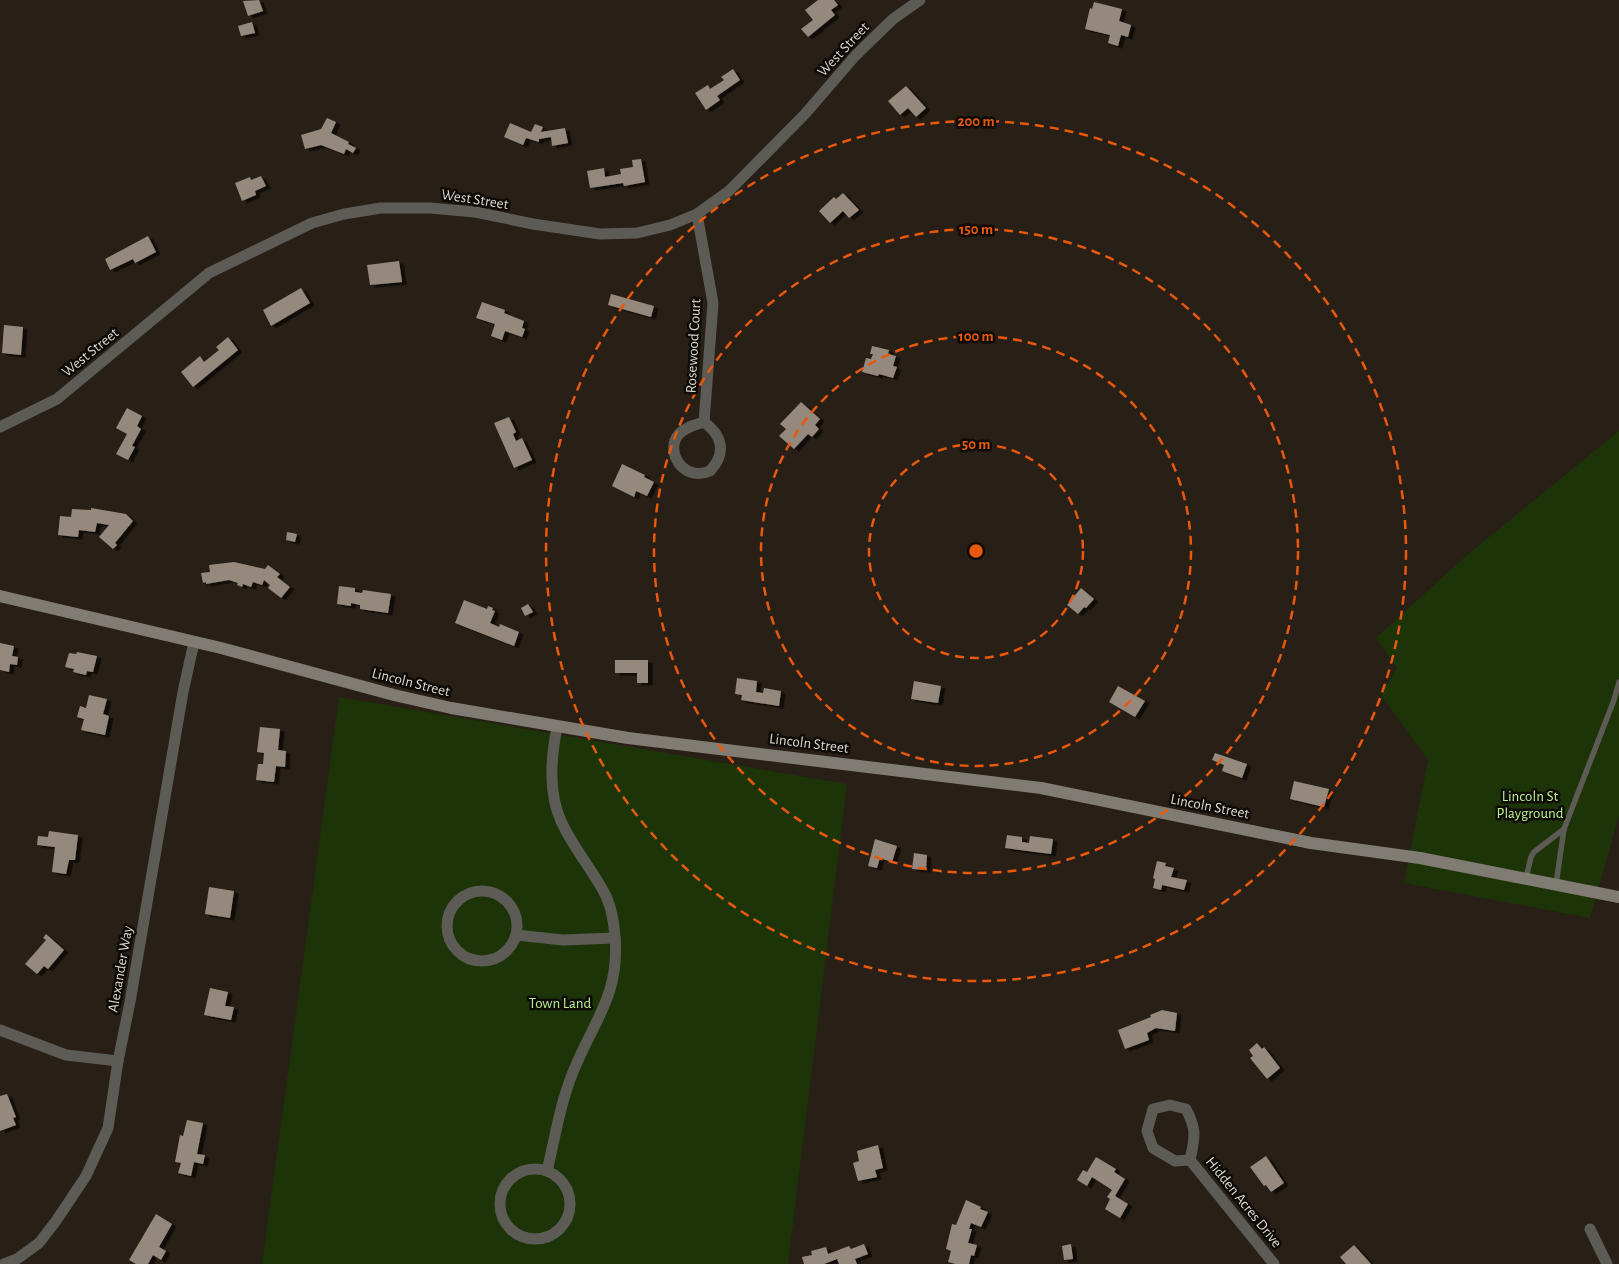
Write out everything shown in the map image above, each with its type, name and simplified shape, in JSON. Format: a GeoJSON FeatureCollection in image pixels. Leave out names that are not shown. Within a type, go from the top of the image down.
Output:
{"type":"FeatureCollection","features":[{"type":"Feature","properties":{"kind":"main road","name":"Lincoln Street"},"geometry":{"type":"LineString","coordinates":[[0,596],[194,642],[394,696],[451,708],[557,727],[717,749],[1041,788],[1311,843],[1420,858],[1619,897]]}},
{"type":"Feature","properties":{"kind":"street","name":"West Street"},"geometry":{"type":"LineString","coordinates":[[0,427],[57,399],[208,273],[312,223],[344,214],[381,208],[430,208],[475,212],[533,224],[600,234],[637,232],[670,225],[697,214],[729,191],[805,114],[855,56],[893,19],[920,0]]}},
{"type":"Feature","properties":{"kind":"street","name":"Rosewood Court"},"geometry":{"type":"LineString","coordinates":[[697,214],[713,303],[704,422]]}},
{"type":"Feature","properties":{"kind":"street"},"geometry":{"type":"LineString","coordinates":[[704,422],[715,431],[718,437],[719,456],[710,471],[696,474],[690,473],[680,466],[676,456],[675,442],[684,430],[704,422]]}},
{"type":"Feature","properties":{"kind":"street","name":"Alexander Way"},"geometry":{"type":"LineString","coordinates":[[4,1264],[17,1259],[39,1243],[56,1221],[86,1176],[108,1128],[118,1061],[130,1002],[183,692],[194,642]]}},
{"type":"Feature","properties":{"kind":"street"},"geometry":{"type":"LineString","coordinates":[[547,1171],[562,1104],[570,1080],[602,1013],[611,989],[616,965],[612,912],[606,896],[560,820],[552,776],[552,752],[557,727]]}},
{"type":"Feature","properties":{"kind":"street"},"geometry":{"type":"LineString","coordinates":[[478,892],[489,892],[499,896],[511,908],[517,923],[516,935],[511,946],[503,954],[492,960],[480,961],[469,959],[459,952],[452,943],[448,932],[448,920],[458,901],[478,892]]}},
{"type":"Feature","properties":{"kind":"street"},"geometry":{"type":"LineString","coordinates":[[516,935],[562,940],[615,938]]}},
{"type":"Feature","properties":{"kind":"street"},"geometry":{"type":"LineString","coordinates":[[0,1030],[66,1054],[118,1061]]}},
{"type":"Feature","properties":{"kind":"street","name":"Hidden Acres Drive"},"geometry":{"type":"LineString","coordinates":[[1170,1104],[1186,1109],[1194,1125],[1194,1141],[1190,1160],[1175,1161],[1153,1148],[1148,1131],[1154,1109],[1170,1104]]}},
{"type":"Feature","properties":{"kind":"street","name":"Hidden Acres Drive"},"geometry":{"type":"LineString","coordinates":[[1190,1160],[1274,1264]]}},
{"type":"Feature","properties":{"kind":"street"},"geometry":{"type":"LineString","coordinates":[[531,1169],[547,1171],[560,1180],[566,1189],[569,1200],[568,1212],[564,1223],[556,1232],[545,1237],[533,1239],[522,1236],[512,1230],[504,1220],[500,1203],[504,1187],[511,1178],[520,1172],[531,1169]]}},
{"type":"Feature","properties":{"kind":"street"},"geometry":{"type":"LineString","coordinates":[[1590,1229],[1607,1264]]}},
{"type":"Feature","properties":{"kind":"lane"},"geometry":{"type":"LineString","coordinates":[[1556,885],[1564,829],[1614,700],[1619,682]]}},
{"type":"Feature","properties":{"kind":"lane"},"geometry":{"type":"LineString","coordinates":[[1526,879],[1534,852],[1564,829]]}},
{"type":"Feature","properties":{"kind":"green space","name":"Lincoln St Playground"},"geometry":{"type":"Polygon","coordinates":[[[1619,431],[1619,816],[1590,918],[1404,883],[1428,760],[1381,695],[1397,668],[1376,638],[1467,555],[1619,431]]]}},
{"type":"Feature","properties":{"kind":"green space","name":"Town Land"},"geometry":{"type":"Polygon","coordinates":[[[339,697],[847,784],[788,1264],[262,1264],[339,697]]]}},
{"type":"Feature","properties":{"kind":"building"},"geometry":{"type":"Polygon","coordinates":[[[259,0],[263,11],[248,16],[243,1],[259,0]]]}},
{"type":"Feature","properties":{"kind":"building"},"geometry":{"type":"Polygon","coordinates":[[[818,0],[834,0],[838,5],[831,10],[835,15],[808,37],[801,29],[813,20],[805,10],[818,0]]]}},
{"type":"Feature","properties":{"kind":"building"},"geometry":{"type":"Polygon","coordinates":[[[1094,2],[1122,9],[1119,21],[1131,25],[1128,37],[1121,35],[1118,46],[1108,43],[1110,35],[1085,29],[1090,8],[1092,9],[1094,2]]]}},
{"type":"Feature","properties":{"kind":"building"},"geometry":{"type":"Polygon","coordinates":[[[252,22],[255,33],[241,36],[238,26],[252,22]]]}},
{"type":"Feature","properties":{"kind":"building"},"geometry":{"type":"Polygon","coordinates":[[[733,69],[740,80],[717,96],[720,100],[706,110],[695,93],[708,85],[710,89],[724,80],[721,77],[733,69]]]}},
{"type":"Feature","properties":{"kind":"building"},"geometry":{"type":"Polygon","coordinates":[[[906,86],[926,108],[916,117],[908,108],[900,115],[888,101],[906,86]]]}},
{"type":"Feature","properties":{"kind":"building"},"geometry":{"type":"Polygon","coordinates":[[[327,118],[336,122],[331,133],[349,142],[348,144],[356,148],[353,153],[346,149],[344,154],[321,145],[305,149],[301,135],[321,129],[327,118]]]}},
{"type":"Feature","properties":{"kind":"building"},"geometry":{"type":"Polygon","coordinates":[[[510,123],[531,132],[535,124],[543,127],[541,132],[565,128],[568,143],[552,146],[551,137],[539,139],[539,142],[526,138],[523,145],[504,137],[510,123]]]}},
{"type":"Feature","properties":{"kind":"building"},"geometry":{"type":"Polygon","coordinates":[[[641,159],[645,182],[624,186],[623,183],[590,188],[587,171],[604,168],[605,177],[621,174],[620,169],[633,167],[632,160],[641,159]]]}},
{"type":"Feature","properties":{"kind":"building"},"geometry":{"type":"Polygon","coordinates":[[[261,176],[266,186],[255,191],[256,195],[242,201],[235,183],[250,177],[251,180],[261,176]]]}},
{"type":"Feature","properties":{"kind":"building"},"geometry":{"type":"Polygon","coordinates":[[[843,193],[859,210],[849,218],[843,211],[830,223],[819,211],[834,197],[836,199],[843,193]]]}},
{"type":"Feature","properties":{"kind":"building"},"geometry":{"type":"Polygon","coordinates":[[[148,236],[156,252],[135,263],[133,259],[110,270],[105,259],[148,236]]]}},
{"type":"Feature","properties":{"kind":"building"},"geometry":{"type":"Polygon","coordinates":[[[399,261],[402,282],[370,285],[367,265],[399,261]]]}},
{"type":"Feature","properties":{"kind":"building"},"geometry":{"type":"Polygon","coordinates":[[[301,288],[310,303],[271,326],[263,310],[301,288]]]}},
{"type":"Feature","properties":{"kind":"building"},"geometry":{"type":"Polygon","coordinates":[[[611,294],[654,306],[651,317],[608,305],[611,294]]]}},
{"type":"Feature","properties":{"kind":"building"},"geometry":{"type":"Polygon","coordinates":[[[482,302],[505,310],[504,313],[524,321],[522,328],[525,329],[522,337],[505,331],[502,340],[491,336],[495,324],[476,318],[482,302]]]}},
{"type":"Feature","properties":{"kind":"building"},"geometry":{"type":"Polygon","coordinates":[[[4,325],[23,327],[21,355],[2,353],[4,325]]]}},
{"type":"Feature","properties":{"kind":"building"},"geometry":{"type":"Polygon","coordinates":[[[228,337],[238,350],[193,387],[181,372],[200,356],[204,362],[219,350],[216,347],[228,337]]]}},
{"type":"Feature","properties":{"kind":"building"},"geometry":{"type":"Polygon","coordinates":[[[872,346],[889,350],[888,354],[896,356],[893,366],[897,367],[893,378],[862,372],[866,358],[871,359],[873,354],[870,354],[872,346]]]}},
{"type":"Feature","properties":{"kind":"building"},"geometry":{"type":"Polygon","coordinates":[[[801,402],[820,419],[815,425],[819,429],[812,437],[808,434],[794,449],[779,436],[786,429],[780,424],[801,402]]]}},
{"type":"Feature","properties":{"kind":"building"},"geometry":{"type":"Polygon","coordinates":[[[127,408],[142,416],[137,426],[141,429],[132,446],[135,447],[128,460],[116,454],[127,434],[116,428],[127,408]]]}},
{"type":"Feature","properties":{"kind":"building"},"geometry":{"type":"Polygon","coordinates":[[[509,417],[516,432],[513,434],[516,441],[522,438],[532,460],[514,468],[494,423],[509,417]]]}},
{"type":"Feature","properties":{"kind":"building"},"geometry":{"type":"Polygon","coordinates":[[[622,464],[645,475],[644,477],[654,482],[647,496],[636,491],[634,497],[612,486],[622,464]]]}},
{"type":"Feature","properties":{"kind":"building"},"geometry":{"type":"Polygon","coordinates":[[[91,508],[126,514],[133,521],[115,543],[117,545],[113,549],[99,537],[109,525],[97,523],[95,532],[79,530],[78,537],[58,535],[60,516],[71,517],[72,509],[91,510],[91,508]]]}},
{"type":"Feature","properties":{"kind":"building"},"geometry":{"type":"Polygon","coordinates":[[[287,532],[297,534],[295,542],[286,540],[287,532]]]}},
{"type":"Feature","properties":{"kind":"building"},"geometry":{"type":"Polygon","coordinates":[[[234,562],[265,569],[268,565],[280,574],[277,577],[290,587],[281,598],[268,588],[270,585],[264,580],[262,585],[253,582],[251,587],[243,584],[242,587],[237,585],[238,583],[229,580],[203,583],[201,573],[210,572],[209,565],[234,562]]]}},
{"type":"Feature","properties":{"kind":"building"},"geometry":{"type":"Polygon","coordinates":[[[339,586],[355,588],[355,592],[362,593],[363,590],[391,594],[388,613],[360,609],[360,605],[351,603],[351,606],[337,604],[339,586]]]}},
{"type":"Feature","properties":{"kind":"building"},"geometry":{"type":"Polygon","coordinates":[[[1081,588],[1094,599],[1078,614],[1067,605],[1081,588]]]}},
{"type":"Feature","properties":{"kind":"building"},"geometry":{"type":"Polygon","coordinates":[[[464,600],[487,609],[488,606],[493,608],[492,610],[495,611],[490,623],[499,627],[500,624],[519,632],[514,646],[455,623],[464,600]]]}},
{"type":"Feature","properties":{"kind":"building"},"geometry":{"type":"Polygon","coordinates":[[[528,604],[533,612],[525,616],[521,608],[528,604]]]}},
{"type":"Feature","properties":{"kind":"building"},"geometry":{"type":"Polygon","coordinates":[[[0,643],[14,646],[12,656],[18,657],[17,665],[10,664],[9,672],[0,670],[0,643]]]}},
{"type":"Feature","properties":{"kind":"building"},"geometry":{"type":"Polygon","coordinates":[[[77,652],[97,656],[93,672],[87,671],[86,675],[73,672],[74,669],[65,667],[69,653],[76,654],[77,652]]]}},
{"type":"Feature","properties":{"kind":"building"},"geometry":{"type":"Polygon","coordinates":[[[615,660],[648,660],[648,683],[637,683],[637,673],[615,673],[615,660]]]}},
{"type":"Feature","properties":{"kind":"building"},"geometry":{"type":"Polygon","coordinates":[[[737,678],[757,681],[756,692],[763,693],[764,688],[781,691],[779,706],[741,700],[742,695],[735,694],[737,678]]]}},
{"type":"Feature","properties":{"kind":"building"},"geometry":{"type":"Polygon","coordinates":[[[914,681],[941,686],[938,703],[911,699],[914,681]]]}},
{"type":"Feature","properties":{"kind":"building"},"geometry":{"type":"Polygon","coordinates":[[[1118,686],[1145,701],[1135,717],[1109,702],[1118,686]]]}},
{"type":"Feature","properties":{"kind":"building"},"geometry":{"type":"Polygon","coordinates":[[[89,695],[107,699],[103,714],[109,716],[105,735],[81,730],[84,719],[77,717],[80,706],[86,708],[89,695]]]}},
{"type":"Feature","properties":{"kind":"building"},"geometry":{"type":"Polygon","coordinates":[[[260,727],[280,729],[278,750],[286,751],[285,767],[276,766],[274,782],[256,780],[258,764],[263,764],[264,753],[257,752],[260,727]]]}},
{"type":"Feature","properties":{"kind":"building"},"geometry":{"type":"Polygon","coordinates":[[[1215,753],[1247,764],[1242,778],[1222,771],[1224,765],[1212,760],[1215,753]]]}},
{"type":"Feature","properties":{"kind":"building"},"geometry":{"type":"Polygon","coordinates":[[[1294,781],[1329,789],[1324,807],[1290,799],[1294,781]]]}},
{"type":"Feature","properties":{"kind":"building"},"geometry":{"type":"Polygon","coordinates":[[[49,831],[78,835],[75,860],[69,860],[66,874],[52,872],[55,847],[37,845],[38,836],[48,837],[49,831]]]}},
{"type":"Feature","properties":{"kind":"building"},"geometry":{"type":"Polygon","coordinates":[[[1007,835],[1022,837],[1022,842],[1029,843],[1030,836],[1053,839],[1051,854],[1005,848],[1007,835]]]}},
{"type":"Feature","properties":{"kind":"building"},"geometry":{"type":"Polygon","coordinates":[[[875,839],[897,846],[892,862],[880,858],[877,868],[868,866],[875,839]]]}},
{"type":"Feature","properties":{"kind":"building"},"geometry":{"type":"Polygon","coordinates":[[[914,853],[927,855],[926,870],[912,869],[914,853]]]}},
{"type":"Feature","properties":{"kind":"building"},"geometry":{"type":"Polygon","coordinates":[[[1157,861],[1166,863],[1165,866],[1174,868],[1171,877],[1187,880],[1184,890],[1162,885],[1161,890],[1153,888],[1157,861]]]}},
{"type":"Feature","properties":{"kind":"building"},"geometry":{"type":"Polygon","coordinates":[[[209,887],[234,891],[230,918],[205,914],[209,887]]]}},
{"type":"Feature","properties":{"kind":"building"},"geometry":{"type":"Polygon","coordinates":[[[46,934],[64,950],[48,969],[44,966],[37,974],[25,964],[46,940],[43,938],[46,934]]]}},
{"type":"Feature","properties":{"kind":"building"},"geometry":{"type":"Polygon","coordinates":[[[210,988],[228,992],[225,1006],[234,1007],[231,1020],[204,1015],[210,988]]]}},
{"type":"Feature","properties":{"kind":"building"},"geometry":{"type":"Polygon","coordinates":[[[1162,1010],[1177,1013],[1175,1031],[1156,1028],[1147,1033],[1149,1040],[1125,1049],[1118,1030],[1151,1017],[1150,1015],[1162,1010]]]}},
{"type":"Feature","properties":{"kind":"building"},"geometry":{"type":"Polygon","coordinates":[[[1257,1043],[1262,1049],[1264,1047],[1280,1068],[1267,1079],[1250,1058],[1253,1056],[1249,1050],[1257,1043]]]}},
{"type":"Feature","properties":{"kind":"building"},"geometry":{"type":"Polygon","coordinates":[[[7,1094],[16,1117],[13,1118],[16,1125],[0,1131],[0,1096],[7,1094]]]}},
{"type":"Feature","properties":{"kind":"building"},"geometry":{"type":"Polygon","coordinates":[[[187,1120],[203,1123],[197,1154],[205,1155],[203,1164],[194,1162],[191,1176],[178,1173],[181,1163],[175,1162],[180,1135],[183,1136],[187,1120]]]}},
{"type":"Feature","properties":{"kind":"building"},"geometry":{"type":"Polygon","coordinates":[[[878,1145],[883,1168],[875,1170],[877,1177],[858,1181],[853,1163],[859,1161],[857,1151],[878,1145]]]}},
{"type":"Feature","properties":{"kind":"building"},"geometry":{"type":"Polygon","coordinates":[[[1266,1156],[1284,1183],[1271,1192],[1266,1185],[1264,1186],[1250,1167],[1266,1156]]]}},
{"type":"Feature","properties":{"kind":"building"},"geometry":{"type":"Polygon","coordinates":[[[1096,1157],[1116,1169],[1114,1172],[1125,1179],[1115,1196],[1128,1204],[1120,1218],[1105,1209],[1110,1199],[1107,1197],[1112,1190],[1092,1177],[1087,1186],[1077,1180],[1083,1170],[1087,1172],[1096,1157]]]}},
{"type":"Feature","properties":{"kind":"building"},"geometry":{"type":"Polygon","coordinates":[[[966,1200],[988,1212],[981,1227],[971,1223],[969,1229],[972,1229],[968,1243],[977,1245],[974,1256],[971,1255],[969,1264],[956,1264],[948,1262],[951,1251],[946,1249],[952,1224],[956,1225],[966,1200]]]}},
{"type":"Feature","properties":{"kind":"building"},"geometry":{"type":"Polygon","coordinates":[[[156,1214],[172,1224],[159,1247],[166,1251],[161,1260],[153,1255],[148,1264],[136,1264],[129,1260],[156,1214]]]}},
{"type":"Feature","properties":{"kind":"building"},"geometry":{"type":"Polygon","coordinates":[[[864,1244],[868,1254],[855,1259],[857,1264],[839,1264],[837,1259],[824,1264],[804,1264],[802,1257],[812,1255],[811,1251],[826,1247],[828,1254],[849,1246],[851,1249],[864,1244]]]}},
{"type":"Feature","properties":{"kind":"building"},"geometry":{"type":"Polygon","coordinates":[[[1071,1244],[1073,1259],[1064,1260],[1062,1246],[1071,1244]]]}},
{"type":"Feature","properties":{"kind":"building"},"geometry":{"type":"Polygon","coordinates":[[[1354,1245],[1371,1264],[1346,1264],[1340,1257],[1354,1245]]]}}]}
